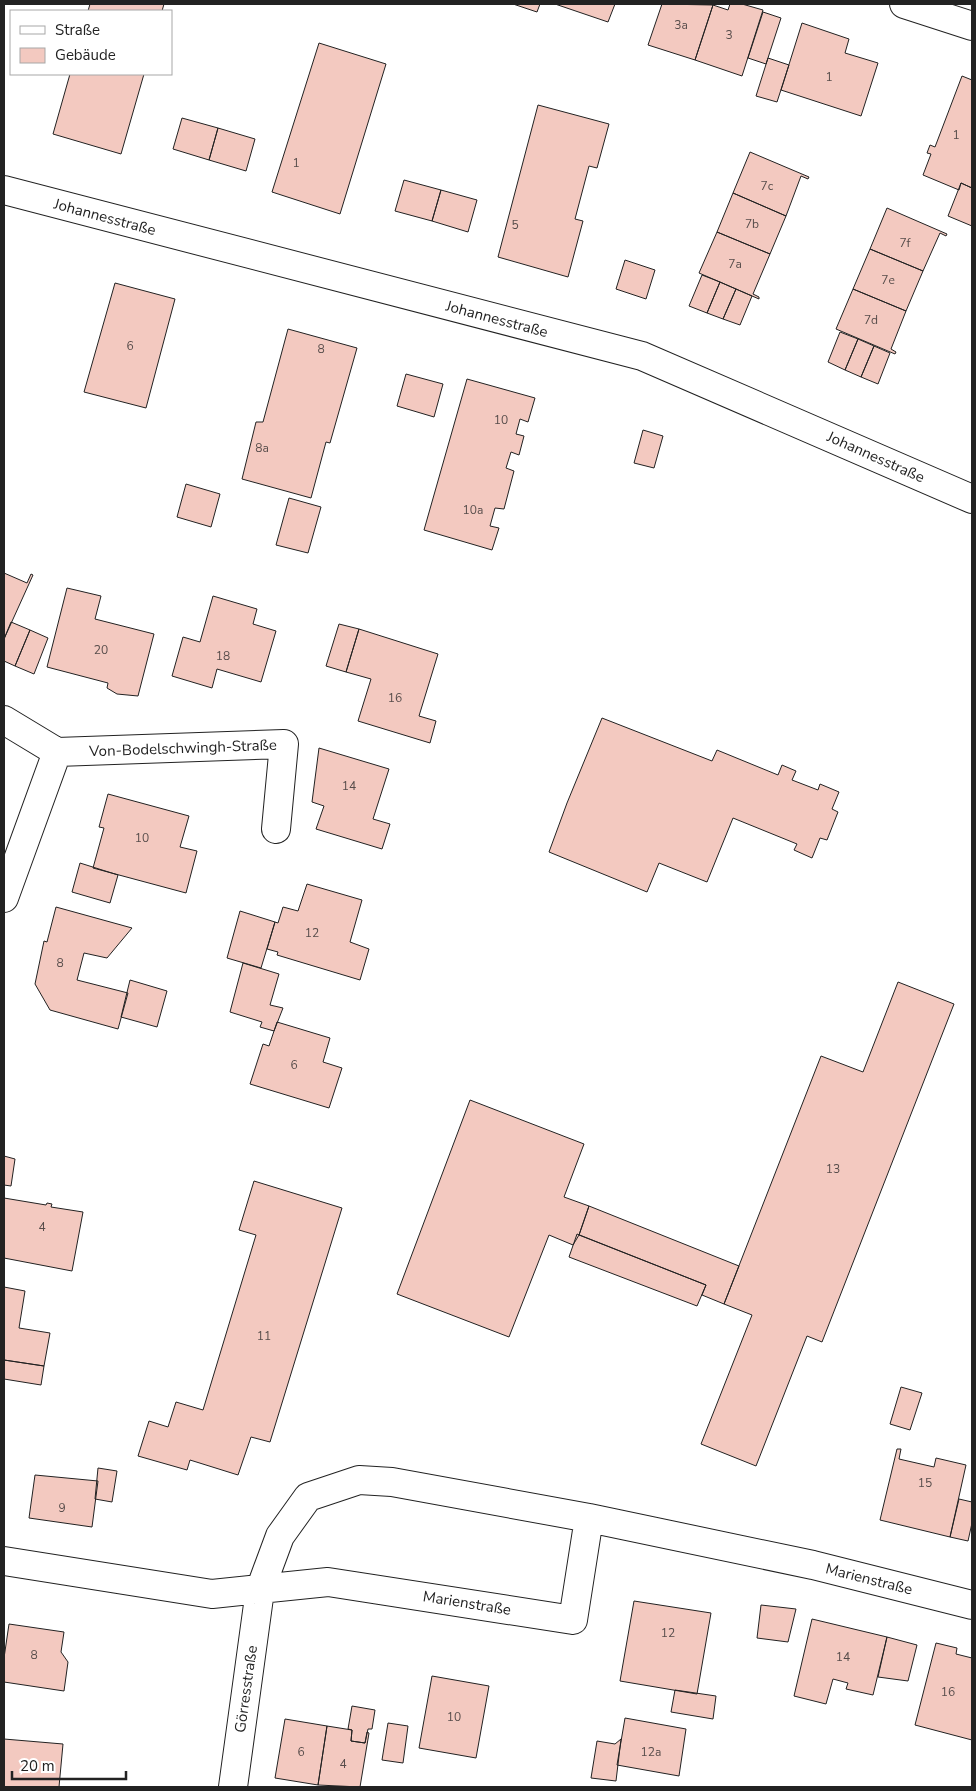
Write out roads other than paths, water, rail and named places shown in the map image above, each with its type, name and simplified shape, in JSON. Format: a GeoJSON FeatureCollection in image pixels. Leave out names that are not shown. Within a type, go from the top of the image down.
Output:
{"type":"FeatureCollection","features":[{"type":"Feature","properties":{"kind":"street"},"geometry":{"type":"LineString","coordinates":[[904,4],[972,26]]}},
{"type":"Feature","properties":{"kind":"street","name":"Johannesstraße"},"geometry":{"type":"LineString","coordinates":[[4,190],[642,356],[972,499]]}},
{"type":"Feature","properties":{"kind":"street"},"geometry":{"type":"LineString","coordinates":[[4,720],[57,752],[4,898]]}},
{"type":"Feature","properties":{"kind":"street","name":"Von-Bodelschwingh-Straße"},"geometry":{"type":"LineString","coordinates":[[57,752],[284,744],[276,829]]}},
{"type":"Feature","properties":{"kind":"street","name":"Marienstraße"},"geometry":{"type":"LineString","coordinates":[[260,1590],[280,1536],[308,1497],[358,1480],[392,1482],[589,1518],[813,1565],[972,1605]]}},
{"type":"Feature","properties":{"kind":"street","name":"Marienstraße"},"geometry":{"type":"LineString","coordinates":[[4,1561],[212,1594],[328,1582],[572,1620],[589,1518]]}},
{"type":"Feature","properties":{"kind":"street","name":"Görresstraße"},"geometry":{"type":"LineString","coordinates":[[233,1787],[260,1590]]}}]}
